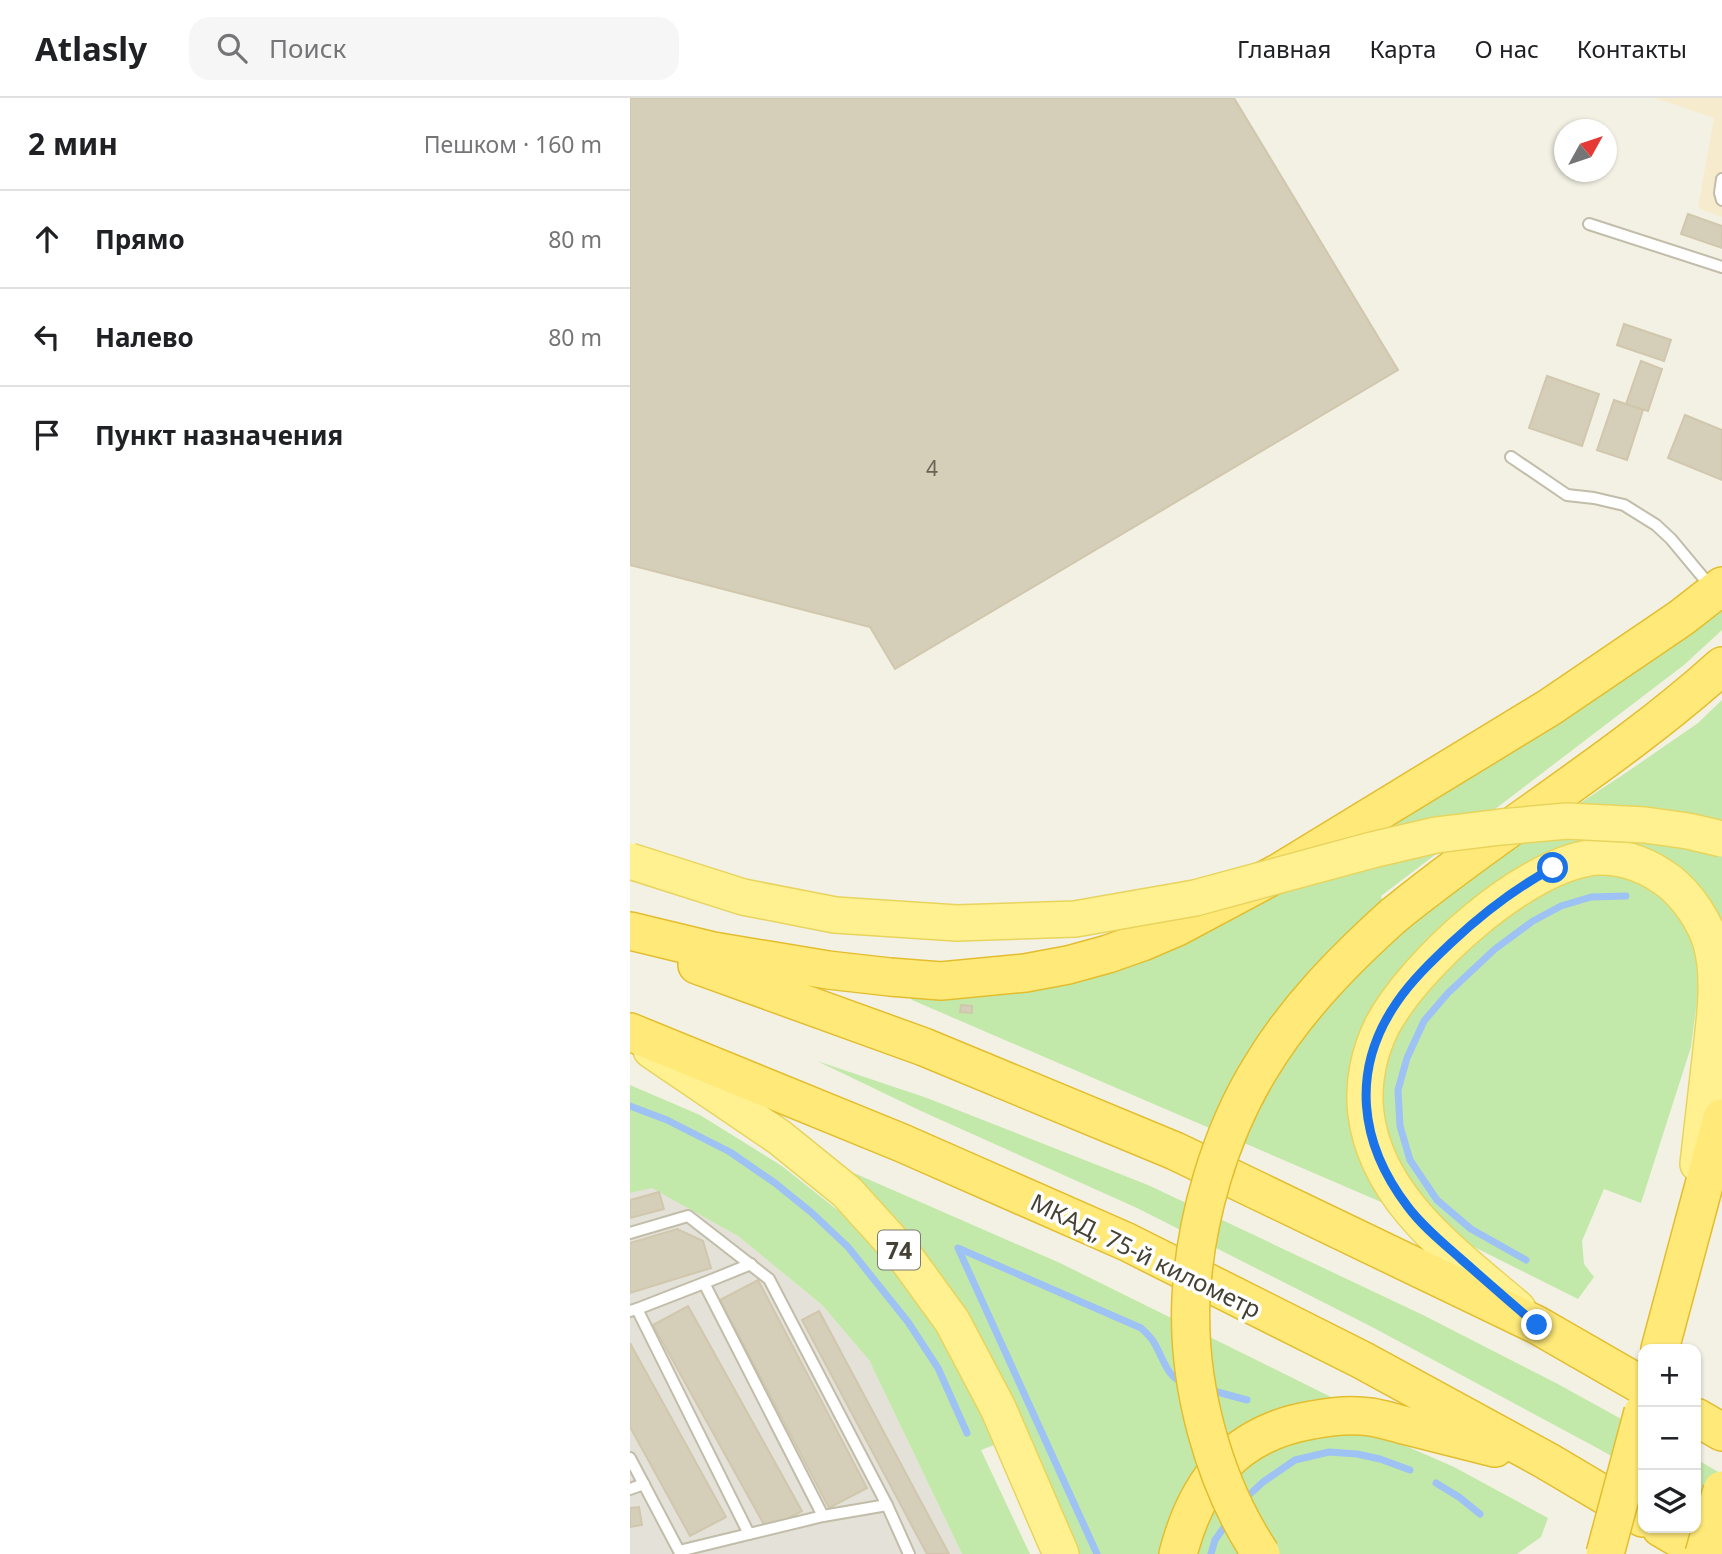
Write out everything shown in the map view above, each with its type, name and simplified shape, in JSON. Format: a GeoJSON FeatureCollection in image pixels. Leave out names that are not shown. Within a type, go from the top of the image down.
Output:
{"type":"FeatureCollection","features":[{"type":"Feature","properties":{"kind":"highway"},"geometry":{"type":"LineString","coordinates":[[630,931],[713,951],[828,970],[941,981],[1026,973],[1108,954],[1177,927],[1278,873],[1550,707],[1681,618],[1718,589]]}},
{"type":"Feature","properties":{"kind":"highway"},"geometry":{"type":"LineString","coordinates":[[1261,1554],[1236,1509],[1218,1468],[1203,1416],[1197,1389],[1191,1310],[1197,1244],[1209,1191],[1224,1143],[1240,1106],[1283,1033],[1353,952],[1393,916],[1454,868],[1617,751],[1722,666]]}},
{"type":"Feature","properties":{"kind":"highway"},"geometry":{"type":"LineString","coordinates":[[630,941],[924,1047],[1175,1151],[1537,1325],[1638,1383]]}},
{"type":"Feature","properties":{"kind":"highway","name":"МКАД, 75-й километр"},"geometry":{"type":"LineString","coordinates":[[630,1034],[902,1143],[1127,1241],[1362,1360],[1547,1461],[1638,1515]]}},
{"type":"Feature","properties":{"kind":"highway"},"geometry":{"type":"LineString","coordinates":[[1661,1344],[1722,1118]]}},
{"type":"Feature","properties":{"kind":"highway"},"geometry":{"type":"LineString","coordinates":[[1178,1554],[1184,1529],[1199,1497],[1228,1459],[1259,1437],[1303,1421],[1350,1415],[1373,1417],[1547,1461]]}},
{"type":"Feature","properties":{"kind":"highway"},"geometry":{"type":"LineString","coordinates":[[1701,1420],[1722,1432]]}},
{"type":"Feature","properties":{"kind":"highway"},"geometry":{"type":"LineString","coordinates":[[1605,1554],[1638,1431]]}},
{"type":"Feature","properties":{"kind":"highway"},"geometry":{"type":"LineString","coordinates":[[1669,1533],[1705,1554],[1722,1490]]}},
{"type":"Feature","properties":{"kind":"main road"},"geometry":{"type":"LineString","coordinates":[[630,861],[743,897],[835,915],[957,923],[1075,919],[1182,900],[1423,838],[1501,827],[1567,821],[1645,825],[1722,839]]}},
{"type":"Feature","properties":{"kind":"main road"},"geometry":{"type":"LineString","coordinates":[[1537,1325],[1429,1231],[1409,1209],[1381,1164],[1372,1139],[1366,1114],[1365,1086],[1370,1056],[1381,1028],[1397,1001],[1418,976],[1473,923],[1530,880],[1577,860],[1620,858],[1641,864],[1662,876],[1678,888],[1691,904],[1711,942],[1716,970],[1716,1010],[1689,1244]]}},
{"type":"Feature","properties":{"kind":"main road","name":"74"},"geometry":{"type":"LineString","coordinates":[[630,1034],[779,1137],[847,1192],[904,1255],[952,1321],[998,1408],[1061,1554]]}},
{"type":"Feature","properties":{"kind":"main road"},"geometry":{"type":"LineString","coordinates":[[1701,1412],[1722,1421]]}},
{"type":"Feature","properties":{"kind":"lane"},"geometry":{"type":"LineString","coordinates":[[1722,179],[1722,200]]}},
{"type":"Feature","properties":{"kind":"lane"},"geometry":{"type":"LineString","coordinates":[[1589,224],[1722,267]]}},
{"type":"Feature","properties":{"kind":"lane"},"geometry":{"type":"LineString","coordinates":[[1511,457],[1567,495],[1623,505],[1656,525],[1718,589]]}},
{"type":"Feature","properties":{"kind":"lane"},"geometry":{"type":"LineString","coordinates":[[630,1233],[688,1216],[769,1279],[887,1504],[909,1554]]}},
{"type":"Feature","properties":{"kind":"lane"},"geometry":{"type":"LineString","coordinates":[[749,1535],[633,1310],[751,1264]]}},
{"type":"Feature","properties":{"kind":"lane"},"geometry":{"type":"LineString","coordinates":[[704,1283],[823,1516]]}},
{"type":"Feature","properties":{"kind":"lane"},"geometry":{"type":"LineString","coordinates":[[630,1458],[679,1551],[823,1516],[887,1504]]}},
{"type":"Feature","properties":{"kind":"lane"},"geometry":{"type":"LineString","coordinates":[[630,1489],[644,1485]]}},
{"type":"Feature","properties":{"kind":"shaded area"},"geometry":{"type":"Polygon","coordinates":[[[1655,98],[1722,98],[1722,217],[1698,208],[1714,118],[1655,98]]]}},
{"type":"Feature","properties":{"kind":"shaded area"},"geometry":{"type":"Polygon","coordinates":[[[652,1187],[738,1236],[822,1305],[869,1360],[962,1554],[630,1554],[630,1193],[652,1187]]]}},
{"type":"Feature","properties":{"kind":"green space"},"geometry":{"type":"Polygon","coordinates":[[[1722,602],[1722,630],[1684,665],[1381,896],[1384,906],[1399,923],[1698,723],[1722,700],[1722,927],[1590,843],[1373,1015],[1384,1197],[1381,1202],[912,1000],[908,995],[1078,977],[1722,602]]]}},
{"type":"Feature","properties":{"kind":"green space"},"geometry":{"type":"Polygon","coordinates":[[[1614,871],[1663,893],[1677,912],[1691,937],[1696,959],[1698,993],[1691,1047],[1641,1203],[1604,1189],[1582,1241],[1584,1264],[1594,1277],[1578,1299],[1472,1246],[1433,1212],[1406,1179],[1386,1141],[1382,1109],[1383,1074],[1388,1045],[1408,1008],[1477,934],[1554,882],[1614,871]]]}},
{"type":"Feature","properties":{"kind":"green space"},"geometry":{"type":"Polygon","coordinates":[[[817,1061],[927,1098],[1148,1185],[1423,1315],[1638,1428],[1638,1471],[1372,1327],[1137,1208],[817,1061]]]}},
{"type":"Feature","properties":{"kind":"green space"},"geometry":{"type":"Polygon","coordinates":[[[630,1085],[700,1115],[782,1166],[840,1212],[893,1266],[930,1316],[997,1444],[981,1450],[1030,1554],[962,1554],[869,1360],[822,1305],[738,1236],[652,1188],[630,1193],[630,1085]]]}},
{"type":"Feature","properties":{"kind":"green space"},"geometry":{"type":"Polygon","coordinates":[[[838,1166],[1060,1263],[1331,1397],[1327,1402],[1189,1481],[1167,1527],[1161,1554],[1078,1554],[838,1166]]]}},
{"type":"Feature","properties":{"kind":"green space"},"geometry":{"type":"Polygon","coordinates":[[[1326,1434],[1365,1435],[1406,1446],[1454,1467],[1548,1518],[1541,1537],[1517,1554],[1191,1554],[1220,1489],[1266,1451],[1326,1434]]]}},
{"type":"Feature","properties":{"kind":"green space"},"geometry":{"type":"Polygon","coordinates":[[[1701,1462],[1722,1474],[1722,1519],[1701,1507],[1701,1462]]]}},
{"type":"Feature","properties":{"kind":"building"},"geometry":{"type":"Polygon","coordinates":[[[630,98],[1234,98],[1398,370],[895,669],[870,627],[630,565],[630,98]]]}},
{"type":"Feature","properties":{"kind":"building"},"geometry":{"type":"Polygon","coordinates":[[[1688,214],[1722,226],[1722,248],[1681,234],[1688,214]]]}},
{"type":"Feature","properties":{"kind":"building"},"geometry":{"type":"Polygon","coordinates":[[[1624,324],[1671,340],[1664,361],[1617,345],[1624,324]]]}},
{"type":"Feature","properties":{"kind":"building"},"geometry":{"type":"Polygon","coordinates":[[[1641,361],[1662,369],[1648,411],[1626,404],[1641,361]]]}},
{"type":"Feature","properties":{"kind":"building"},"geometry":{"type":"Polygon","coordinates":[[[1547,376],[1599,394],[1582,446],[1529,428],[1547,376]]]}},
{"type":"Feature","properties":{"kind":"building"},"geometry":{"type":"Polygon","coordinates":[[[1614,400],[1643,410],[1627,460],[1597,450],[1614,400]]]}},
{"type":"Feature","properties":{"kind":"building"},"geometry":{"type":"Polygon","coordinates":[[[1685,415],[1722,430],[1722,480],[1668,458],[1685,415]]]}},
{"type":"Feature","properties":{"kind":"building"},"geometry":{"type":"Polygon","coordinates":[[[961,1005],[972,1006],[972,1013],[960,1012],[961,1005]]]}},
{"type":"Feature","properties":{"kind":"building"},"geometry":{"type":"Polygon","coordinates":[[[659,1192],[664,1209],[630,1218],[630,1200],[659,1192]]]}},
{"type":"Feature","properties":{"kind":"building"},"geometry":{"type":"Polygon","coordinates":[[[677,1229],[703,1241],[711,1268],[630,1293],[630,1243],[677,1229]]]}},
{"type":"Feature","properties":{"kind":"building"},"geometry":{"type":"Polygon","coordinates":[[[758,1280],[867,1488],[829,1508],[720,1300],[758,1280]]]}},
{"type":"Feature","properties":{"kind":"building"},"geometry":{"type":"Polygon","coordinates":[[[688,1306],[802,1511],[767,1530],[653,1325],[688,1306]]]}},
{"type":"Feature","properties":{"kind":"building"},"geometry":{"type":"Polygon","coordinates":[[[819,1311],[949,1554],[927,1554],[802,1320],[819,1311]]]}},
{"type":"Feature","properties":{"kind":"building"},"geometry":{"type":"Polygon","coordinates":[[[630,1343],[726,1517],[690,1536],[630,1427],[630,1343]]]}},
{"type":"Feature","properties":{"kind":"building"},"geometry":{"type":"Polygon","coordinates":[[[639,1507],[642,1525],[630,1527],[630,1508],[639,1507]]]}},
{"type":"Feature","properties":{"kind":"waterway"},"geometry":{"type":"LineString","coordinates":[[1526,1260],[1471,1229],[1437,1200],[1410,1160],[1400,1126],[1398,1090],[1407,1058],[1424,1021],[1448,993],[1495,949],[1533,921],[1561,906],[1591,897],[1626,896]]}},
{"type":"Feature","properties":{"kind":"waterway"},"geometry":{"type":"LineString","coordinates":[[630,1106],[667,1120],[730,1152],[775,1183],[848,1247],[908,1322],[938,1368],[967,1433]]}},
{"type":"Feature","properties":{"kind":"waterway"},"geometry":{"type":"LineString","coordinates":[[1097,1554],[958,1248],[1141,1328],[1153,1341],[1169,1371],[1185,1383]]}},
{"type":"Feature","properties":{"kind":"waterway"},"geometry":{"type":"LineString","coordinates":[[1210,1390],[1247,1400]]}},
{"type":"Feature","properties":{"kind":"waterway"},"geometry":{"type":"LineString","coordinates":[[1243,1502],[1263,1482],[1295,1460],[1329,1452],[1380,1459],[1410,1470]]}},
{"type":"Feature","properties":{"kind":"waterway"},"geometry":{"type":"LineString","coordinates":[[1436,1483],[1480,1514]]}},
{"type":"Feature","properties":{"kind":"waterway"},"geometry":{"type":"LineString","coordinates":[[1211,1554],[1215,1540],[1230,1519]]}},
{"type":"Feature","properties":{"kind":"route"},"geometry":{"type":"LineString","coordinates":[[1537,1325],[1429,1231],[1409,1209],[1381,1164],[1372,1139],[1366,1114],[1365,1086],[1370,1056],[1381,1028],[1397,1001],[1418,976],[1473,923],[1530,880],[1553,868]]}}]}
